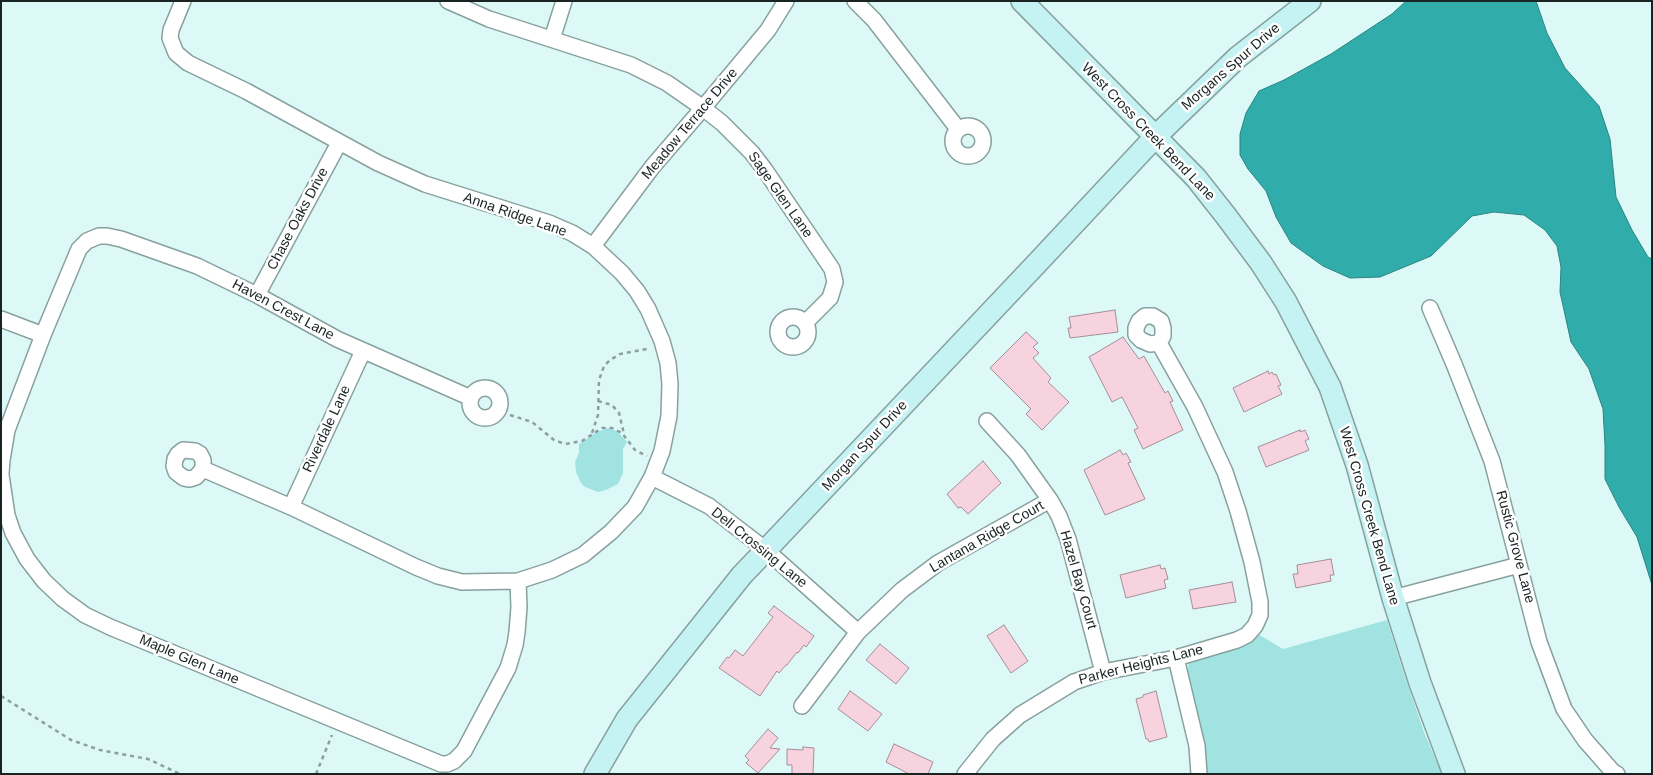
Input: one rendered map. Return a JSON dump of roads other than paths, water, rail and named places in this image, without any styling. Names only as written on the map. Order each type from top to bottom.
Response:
[{"type":"street","name":"Anna Ridge Lane","points":[[183,1],[170,34],[176,53],[188,63],[246,91],[378,163],[424,184],[549,223],[572,233],[593,246],[622,273],[640,295],[656,324],[665,353],[670,384],[669,410],[664,440],[652,477],[628,515],[592,549],[561,566],[518,581],[462,582],[438,576],[291,507],[203,469]]},
{"type":"street","name":"Sage Glen Lane","points":[[448,1],[489,19],[612,58],[644,71],[667,83],[704,108],[722,123],[756,159],[776,184],[831,265],[834,282],[832,294],[825,304],[805,323]]},
{"type":"street","points":[[552,39],[564,1]]},
{"type":"street","name":"Meadow Terrace Drive","points":[[593,246],[652,166],[704,108],[768,30],[786,1]]},
{"type":"street","points":[[855,1],[874,20],[958,129]]},
{"type":"street","name":"West Cross Creek Bend Lane","points":[[1022,1],[1196,178],[1261,263],[1286,302],[1330,387],[1357,465],[1393,598],[1420,683],[1454,774]]},
{"type":"street","name":"Morgans Spur Drive","points":[[1156,136],[1238,57],[1310,1]]},
{"type":"street","name":"Morgan Spur Drive","points":[[594,774],[627,719],[742,575],[1156,136]]},
{"type":"street","name":"Chase Oaks Drive","points":[[257,295],[339,143]]},
{"type":"street","name":"Haven Crest Lane","points":[[92,238],[112,236],[197,266],[257,295],[363,352],[471,398]]},
{"type":"street","name":"Maple Glen Lane","points":[[92,238],[77,252],[43,335],[9,424],[4,445],[1,474],[7,535],[44,581],[63,599],[85,615],[110,627],[441,764],[451,763],[464,751],[510,662],[515,645],[518,621],[518,581]]},
{"type":"street","name":"Rustic Grove Lane","points":[[1430,308],[1492,461],[1540,642],[1564,709],[1585,740],[1613,772],[1618,774]]},
{"type":"street","points":[[1,319],[43,335]]},
{"type":"street","name":"Parker Heights Lane","points":[[966,774],[993,739],[1020,715],[1074,682],[1103,672],[1176,658],[1237,640],[1247,636],[1255,626],[1260,615],[1260,602],[1252,562],[1236,503],[1225,472],[1195,407],[1159,343]]},
{"type":"street","name":"Riverdale Lane","points":[[291,507],[363,352]]},
{"type":"street","name":"Hazel Bay Court","points":[[987,421],[1018,455],[1059,516],[1068,539],[1103,672]]},
{"type":"street","name":"Dell Crossing Lane","points":[[652,477],[709,506],[766,550],[858,632]]},
{"type":"street","name":"Lantana Ridge Court","points":[[802,706],[858,632],[902,590],[938,563],[1050,500]]},
{"type":"street","points":[[1393,598],[1519,564]]},
{"type":"street","points":[[1176,658],[1197,746],[1199,774]]}]
